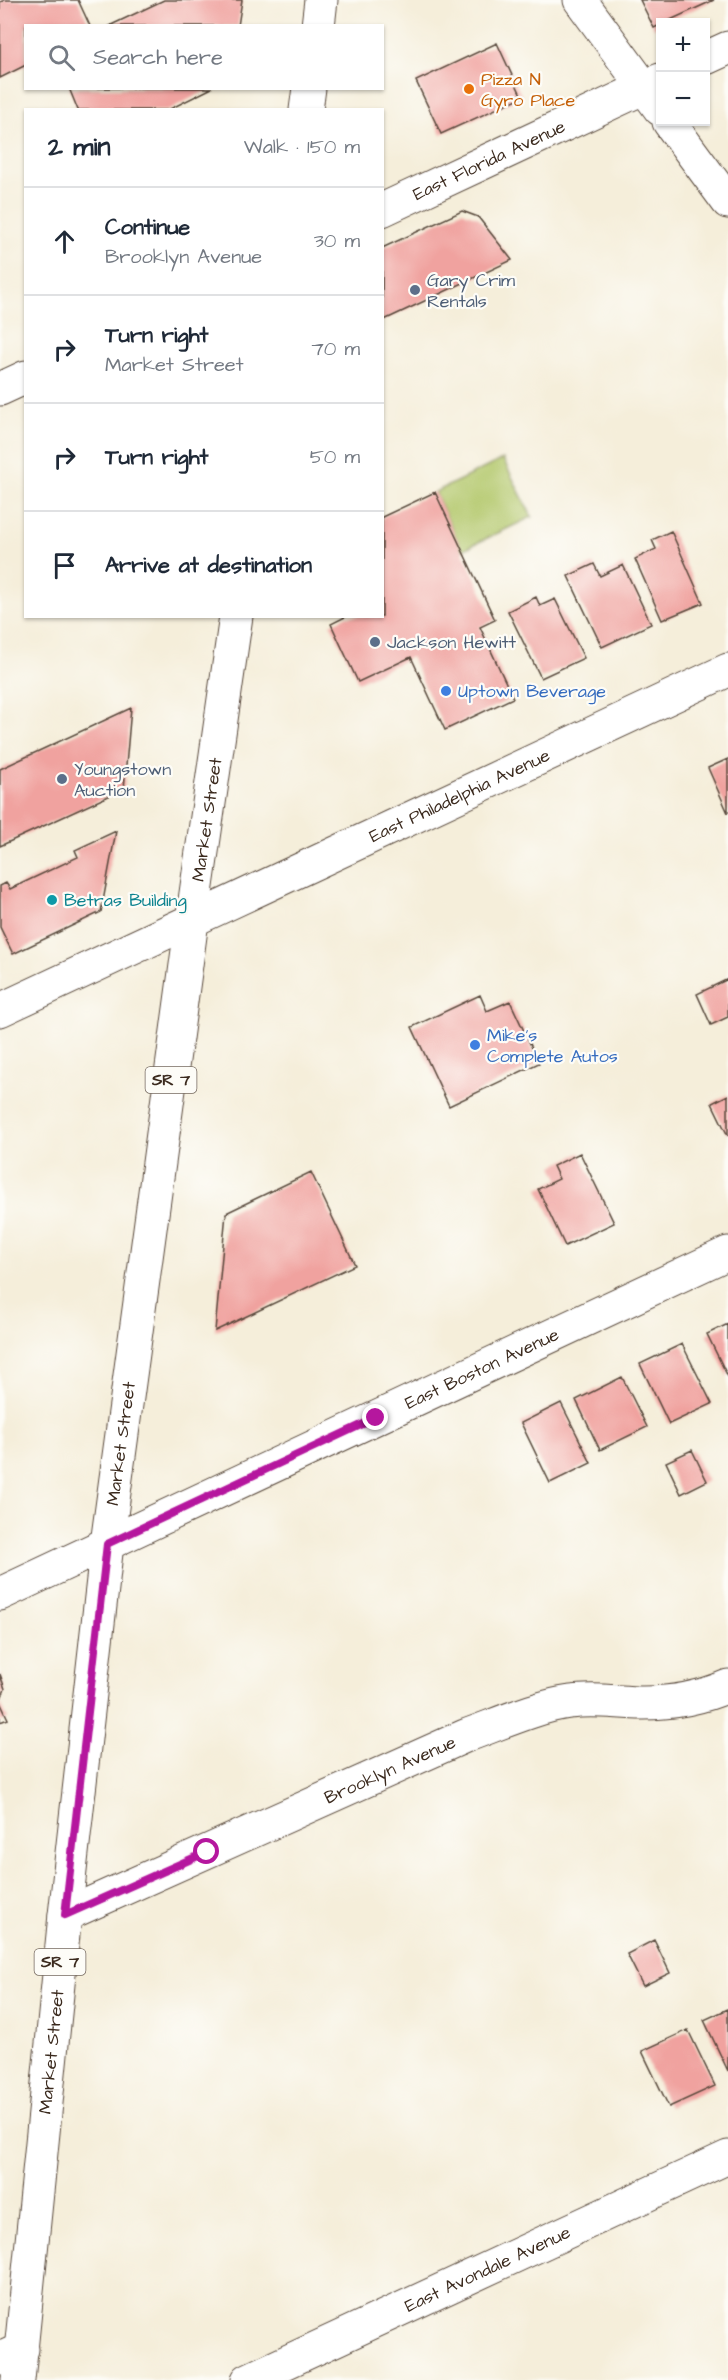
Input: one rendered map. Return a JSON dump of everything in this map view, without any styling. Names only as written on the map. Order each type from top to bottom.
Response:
[{"type":"street","points":[[318,24],[321,0]]},
{"type":"street","points":[[580,0],[655,92]]},
{"type":"street","points":[[710,56],[728,48]]},
{"type":"street","points":[[306,108],[309,90]]},
{"type":"street","name":"East Florida Avenue","points":[[384,209],[655,92]]},
{"type":"street","points":[[672,126],[728,202]]},
{"type":"street","points":[[0,389],[24,378]]},
{"type":"street","name":"Market Street","points":[[13,2363],[107,1544],[236,618]]},
{"type":"street","name":"East Philadelphia Avenue","points":[[0,1010],[728,670]]},
{"type":"street","name":"East Boston Avenue","points":[[0,1594],[728,1253]]},
{"type":"street","name":"Brooklyn Avenue","points":[[65,1915],[465,1736],[519,1717],[569,1702],[603,1700],[643,1703],[691,1700],[728,1686]]},
{"type":"street","name":"East Avondale Avenue","points":[[248,2380],[728,2157]]},
{"type":"green space","points":[[503,459],[532,517],[462,550],[435,492]]},
{"type":"building","points":[[5,0],[78,0],[89,24],[24,24],[24,66],[0,78],[0,2]]},
{"type":"building","points":[[164,0],[242,0],[238,24],[113,24]]},
{"type":"building","points":[[640,0],[714,0],[675,18],[656,18],[654,28]]},
{"type":"building","name":"Pizza N Gyro Place","points":[[497,43],[522,97],[441,134],[416,81]]},
{"type":"building","points":[[70,90],[208,90],[172,108],[77,108]]},
{"type":"building","name":"Gary Crim Rentals","points":[[462,211],[478,217],[512,260],[384,320],[384,247]]},
{"type":"building","points":[[435,492],[495,620],[480,627],[513,698],[445,730],[411,657],[358,682],[331,624],[343,618],[384,618],[384,516]]},
{"type":"building","points":[[671,531],[703,603],[662,620],[635,559],[656,549],[652,540]]},
{"type":"building","points":[[594,564],[600,576],[623,565],[651,624],[602,647],[568,576]]},
{"type":"building","points":[[536,597],[540,606],[555,599],[584,658],[541,678],[508,611]]},
{"type":"building","name":"Youngstown Auction","points":[[131,708],[124,789],[0,846],[0,769]]},
{"type":"building","points":[[728,759],[728,813],[708,768]]},
{"type":"building","name":"Betras Building","points":[[116,831],[101,912],[13,954],[0,927],[0,886],[6,883],[10,889],[78,857],[75,850]]},
{"type":"building","points":[[728,979],[728,1017],[711,1025],[697,994]]},
{"type":"building","name":"Mike's Complete Autos","points":[[480,995],[487,1011],[510,1001],[539,1063],[449,1106],[412,1027]]},
{"type":"building","points":[[728,1095],[728,1136],[712,1103]]},
{"type":"building","points":[[580,1153],[614,1223],[565,1246],[538,1189],[559,1179],[553,1166]]},
{"type":"building","points":[[311,1172],[355,1265],[215,1331],[226,1213]]},
{"type":"building","points":[[728,1324],[728,1377],[707,1334]]},
{"type":"building","points":[[682,1344],[712,1404],[669,1424],[640,1364]]},
{"type":"building","points":[[622,1377],[647,1427],[600,1450],[576,1400]]},
{"type":"building","points":[[561,1403],[591,1463],[550,1483],[521,1423]]},
{"type":"building","points":[[692,1450],[707,1481],[681,1494],[666,1462]]},
{"type":"building","points":[[0,1674],[5,1689],[0,1701]]},
{"type":"building","points":[[0,1702],[8,1719],[0,1722]]},
{"type":"building","points":[[654,1940],[670,1973],[643,1986],[627,1954]]},
{"type":"building","points":[[728,2009],[728,2071],[704,2020]]},
{"type":"building","points":[[688,2030],[715,2086],[669,2107],[642,2051]]},
{"type":"place","name":"Pizza N Gyro Place","points":[[469,89]]},
{"type":"place","name":"Gary Crim Rentals","points":[[415,290]]},
{"type":"place","name":"Jackson Hewitt","points":[[375,642]]},
{"type":"place","name":"Uptown Beverage","points":[[446,691]]},
{"type":"place","name":"Youngstown Auction","points":[[62,779]]},
{"type":"place","name":"Betras Building","points":[[52,900]]},
{"type":"place","name":"Mike's Complete Autos","points":[[475,1045]]},
{"type":"route","points":[[207,1852],[65,1915],[107,1544],[376,1418]]}]
